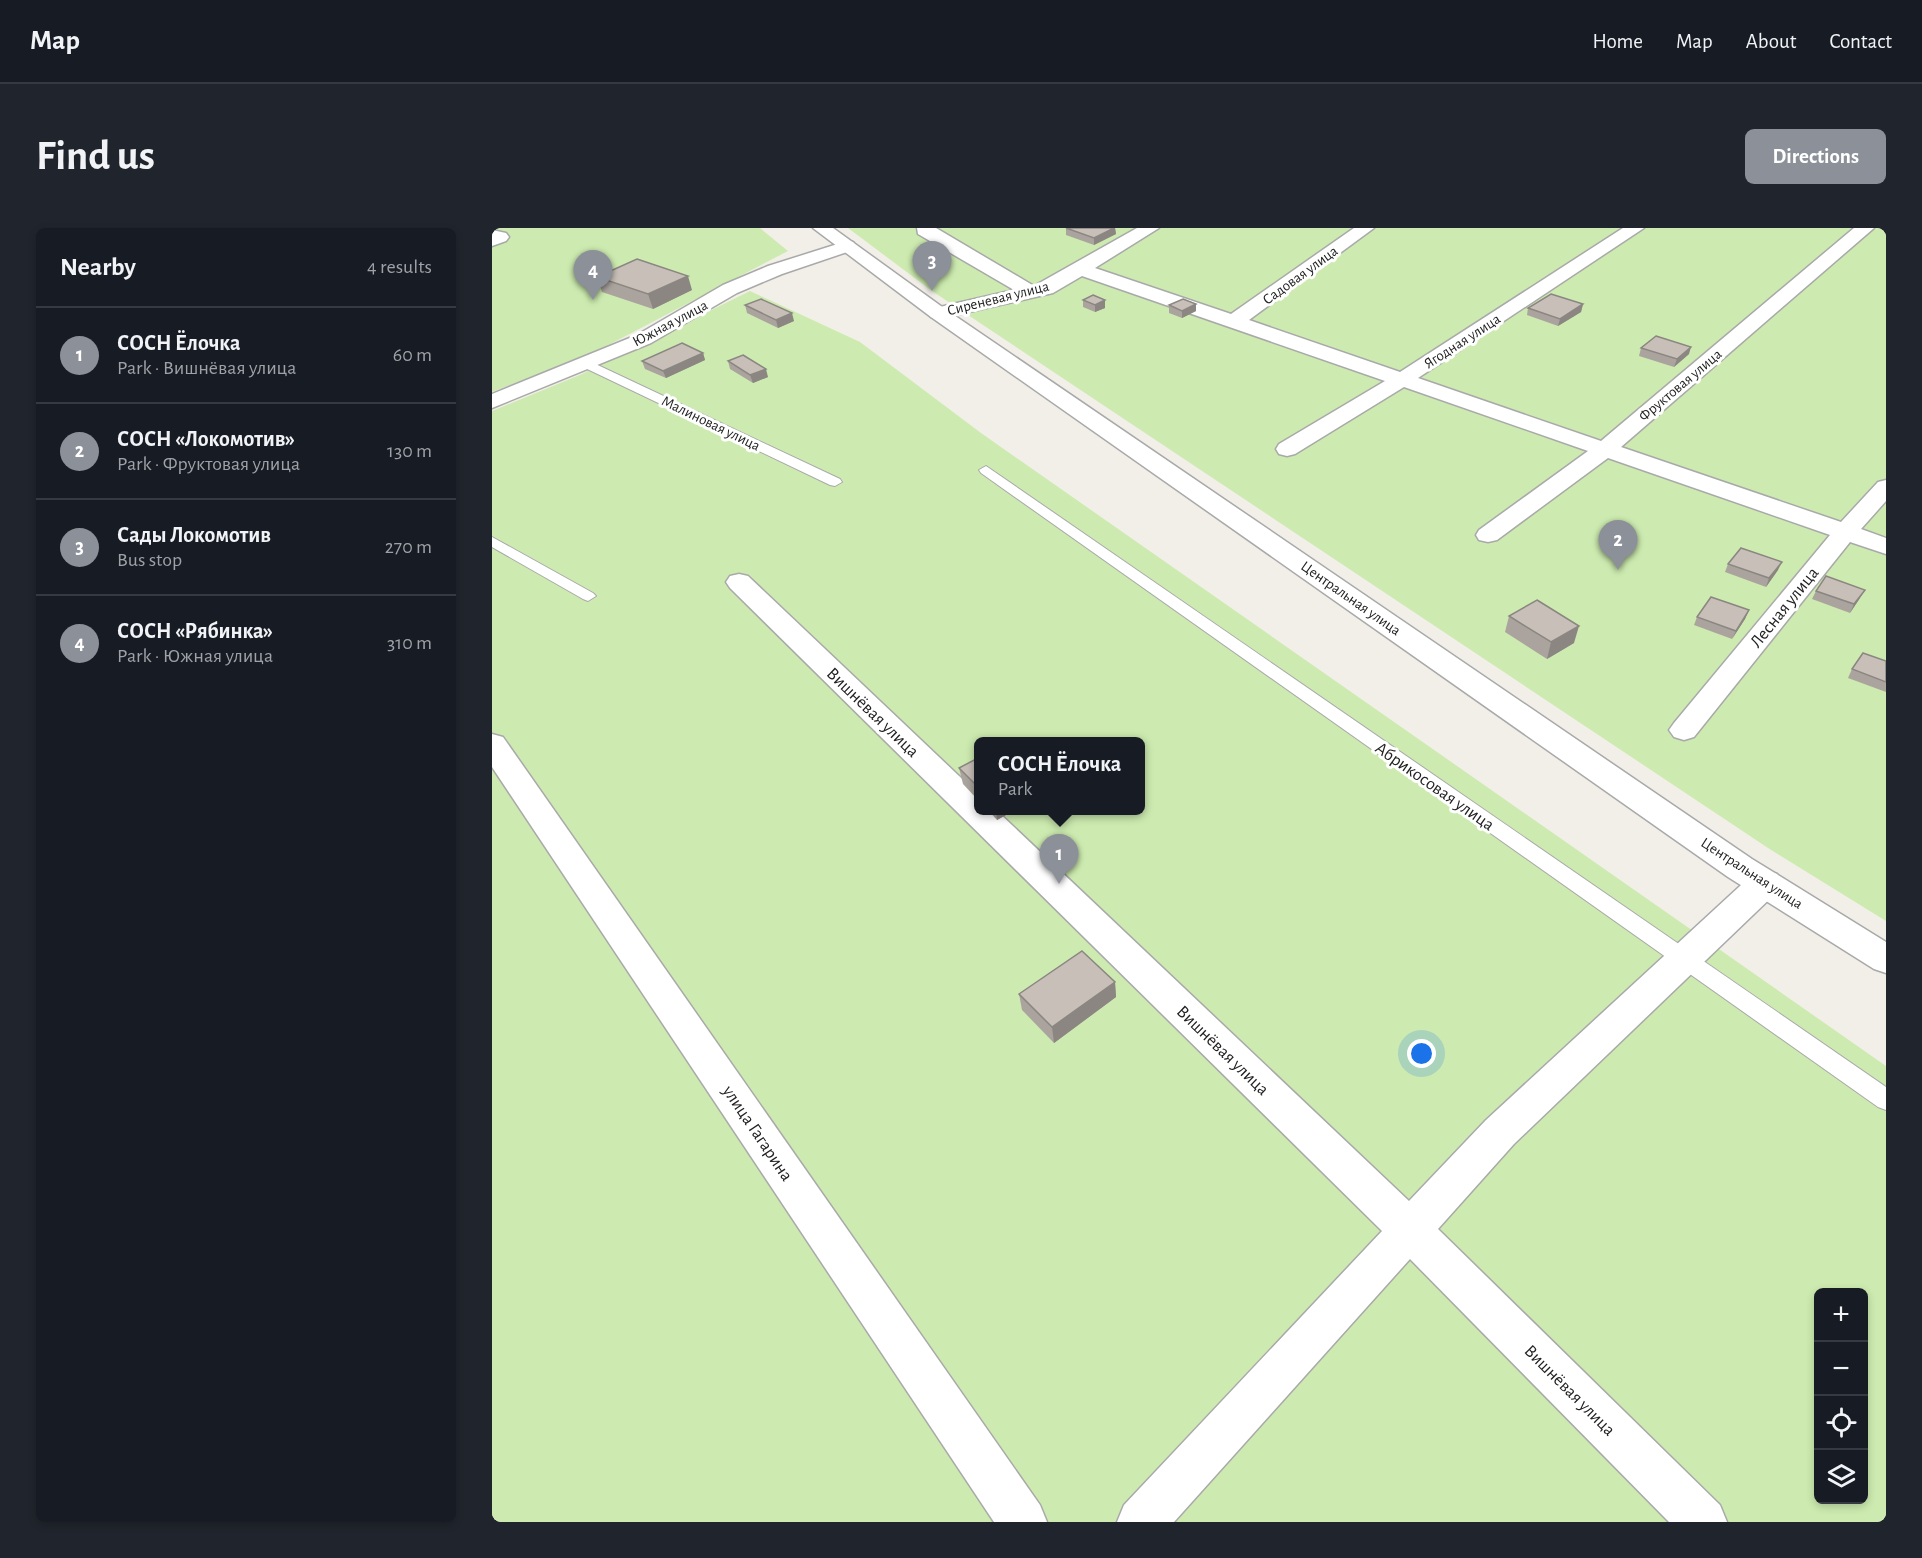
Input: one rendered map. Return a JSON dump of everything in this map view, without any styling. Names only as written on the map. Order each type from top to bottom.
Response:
[{"type":"street","name":"Центральная улица","points":[[822,228],[938,313],[1765,883],[1886,959]]},
{"type":"street","points":[[927,228],[924,230],[1031,292]]},
{"type":"street","name":"Сиреневая улица","points":[[938,313],[1046,289],[1150,228]]},
{"type":"street","name":"Садовая улица","points":[[1235,321],[1365,228]]},
{"type":"street","name":"Ягодная улица","points":[[1287,449],[1403,379],[1635,228]]},
{"type":"street","name":"Фруктовая улица","points":[[1488,535],[1605,449],[1865,228]]},
{"type":"street","points":[[492,235],[500,237],[492,241]]},
{"type":"street","name":"Южная улица","points":[[492,402],[644,339],[730,289],[775,270],[847,246]]},
{"type":"street","points":[[1080,269],[1886,546]]},
{"type":"street","name":"Лесная улица","points":[[1684,730],[1845,532],[1886,488]]},
{"type":"street","name":"Вишнёвая улица","points":[[739,582],[974,809]]},
{"type":"street","name":"улица Гагарина","points":[[492,744],[1023,1522]]},
{"type":"street","name":"Вишнёвая улица","points":[[980,815],[1410,1230],[1703,1522]]},
{"type":"street","points":[[1141,1522],[1500,1132],[1765,883]]},
{"type":"lane","name":"Малиновая улица","points":[[587,364],[835,482]]},
{"type":"lane","name":"Абрикосовая улица","points":[[986,470],[1886,1100]]},
{"type":"lane","points":[[492,541],[588,596]]},
{"type":"green space","points":[[492,228],[760,228],[788,251],[599,350],[492,392]]},
{"type":"green space","points":[[848,228],[1886,228],[1886,921],[1768,848],[932,291]]},
{"type":"green space","points":[[750,291],[860,342],[981,433],[1886,1066],[1886,1522],[492,1522],[492,411],[582,374]]},
{"type":"building","points":[[1066,228],[1114,228],[1094,238]]},
{"type":"building","points":[[637,259],[688,276],[648,294],[597,277]]},
{"type":"building","points":[[1551,294],[1583,304],[1560,319],[1528,308]]},
{"type":"building","points":[[1093,295],[1105,300],[1095,305],[1083,300]]},
{"type":"building","points":[[761,299],[792,313],[776,320],[745,305]]},
{"type":"building","points":[[1183,299],[1196,304],[1182,311],[1169,305]]},
{"type":"building","points":[[1656,336],[1691,347],[1677,359],[1641,348]]},
{"type":"building","points":[[682,343],[703,353],[663,371],[642,361]]},
{"type":"building","points":[[743,355],[766,369],[750,375],[728,361]]},
{"type":"building","points":[[1741,548],[1782,562],[1769,578],[1728,564]]},
{"type":"building","points":[[1826,576],[1865,590],[1854,604],[1816,591]]},
{"type":"building","points":[[1711,597],[1749,610],[1736,631],[1697,617]]},
{"type":"building","points":[[1537,600],[1579,626],[1551,642],[1509,616]]},
{"type":"building","points":[[1863,653],[1886,661],[1886,682],[1852,669]]},
{"type":"building","points":[[974,760],[974,783],[959,768]]},
{"type":"building","points":[[1082,951],[1115,982],[1052,1027],[1019,994]]},
{"type":"place","name":"Сады Локомотив","points":[[932,291]]},
{"type":"place","name":"СОСН «Рябинка»","points":[[593,300]]},
{"type":"place","name":"СОСН «Локомотив»","points":[[1618,570]]},
{"type":"place","name":"СОСН Ёлочка","points":[[1059,884]]}]
